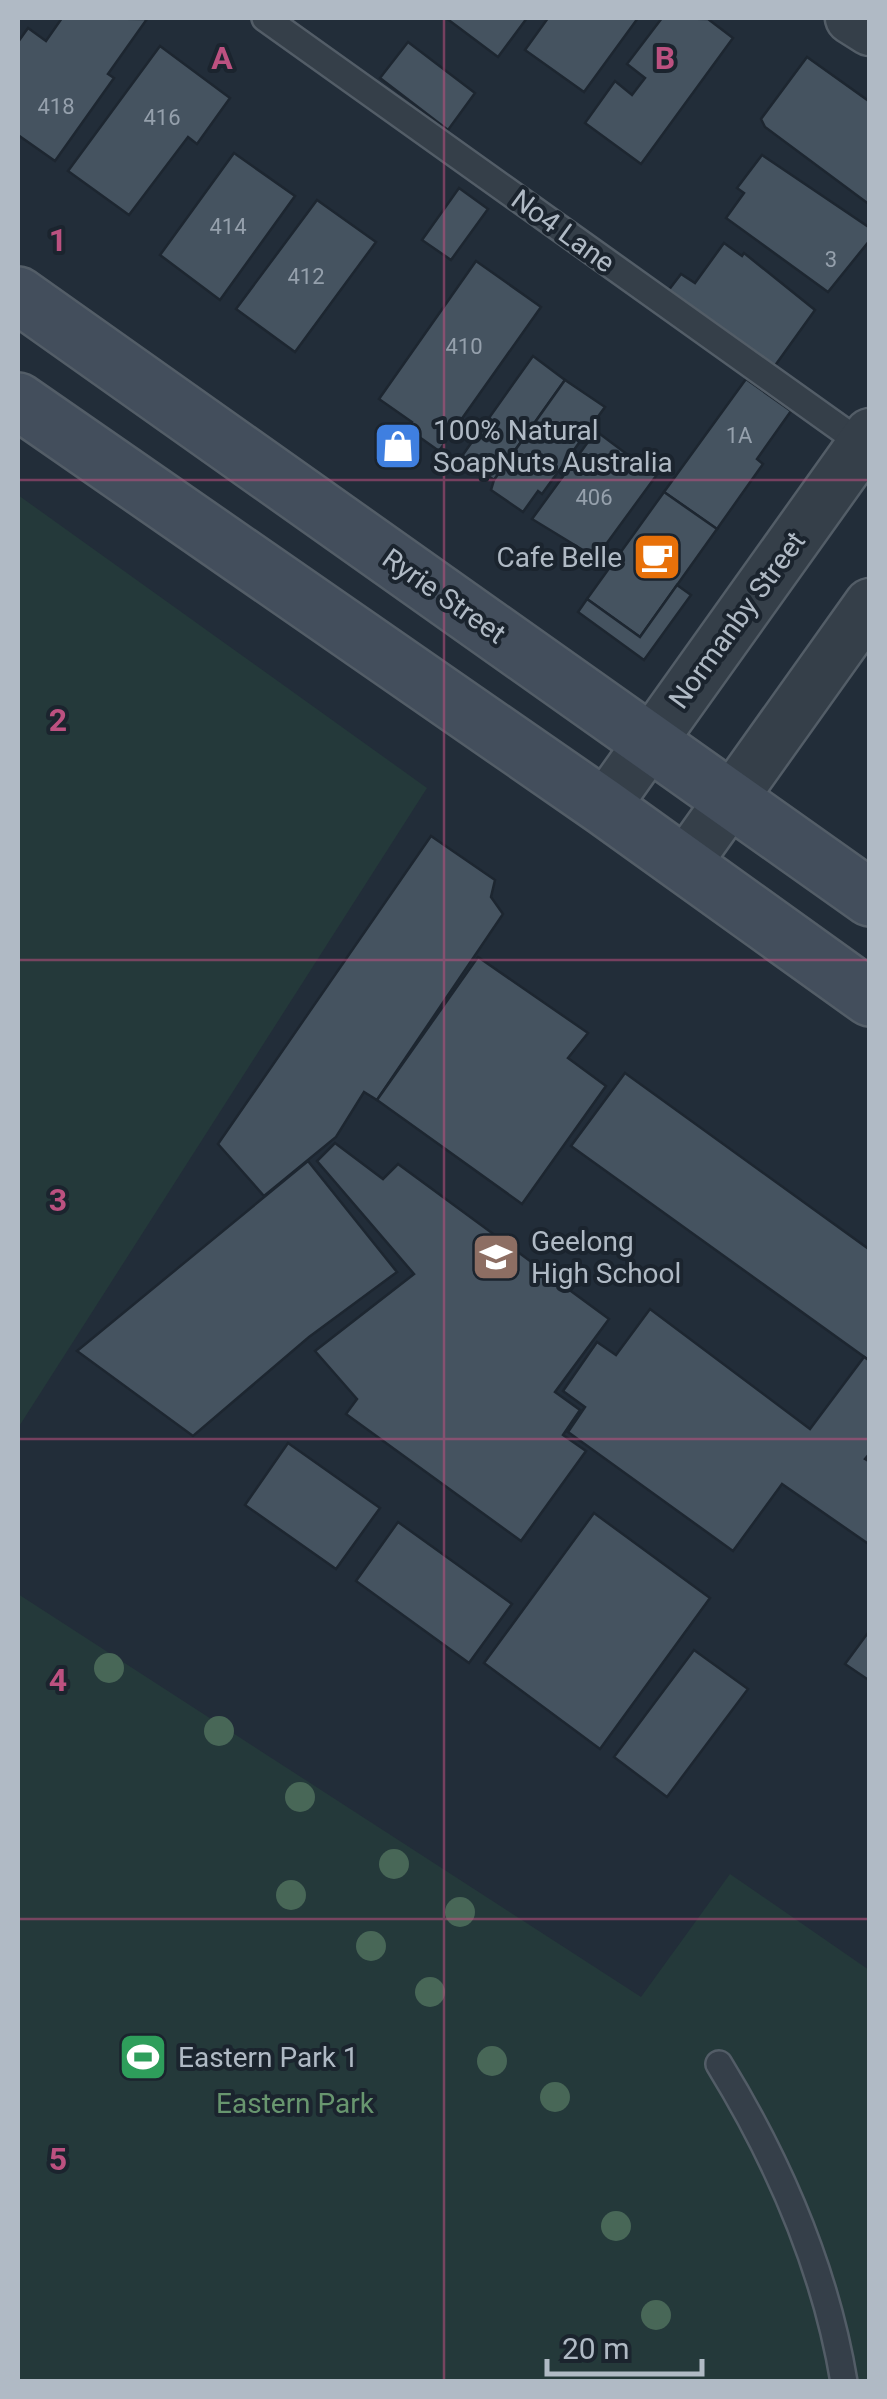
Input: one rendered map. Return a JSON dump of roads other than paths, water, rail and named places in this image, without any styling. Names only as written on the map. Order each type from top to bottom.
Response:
[{"type":"main road","name":"Ryrie Street","points":[[18,295],[870,898]]},
{"type":"main road","points":[[18,401],[604,807],[870,998]]},
{"type":"street","points":[[851,18],[870,30]]},
{"type":"street","name":"Normanby Street","points":[[604,807],[866,439]]},
{"type":"street","points":[[684,864],[870,604]]},
{"type":"lane","name":"No4 Lane","points":[[265,18],[866,439]]},
{"type":"lane","points":[[719,2064],[778,2168],[805,2236],[828,2306],[844,2382]]},
{"type":"place","name":"100% Natural SoapNuts Australia","points":[[398,446]]},
{"type":"place","name":"Cafe Belle","points":[[657,557]]},
{"type":"place","name":"Geelong High School","points":[[496,1257]]},
{"type":"place","name":"Eastern Park 1","points":[[143,2057]]},
{"type":"park label","name":"Eastern Park","points":[[295,2103]]}]
